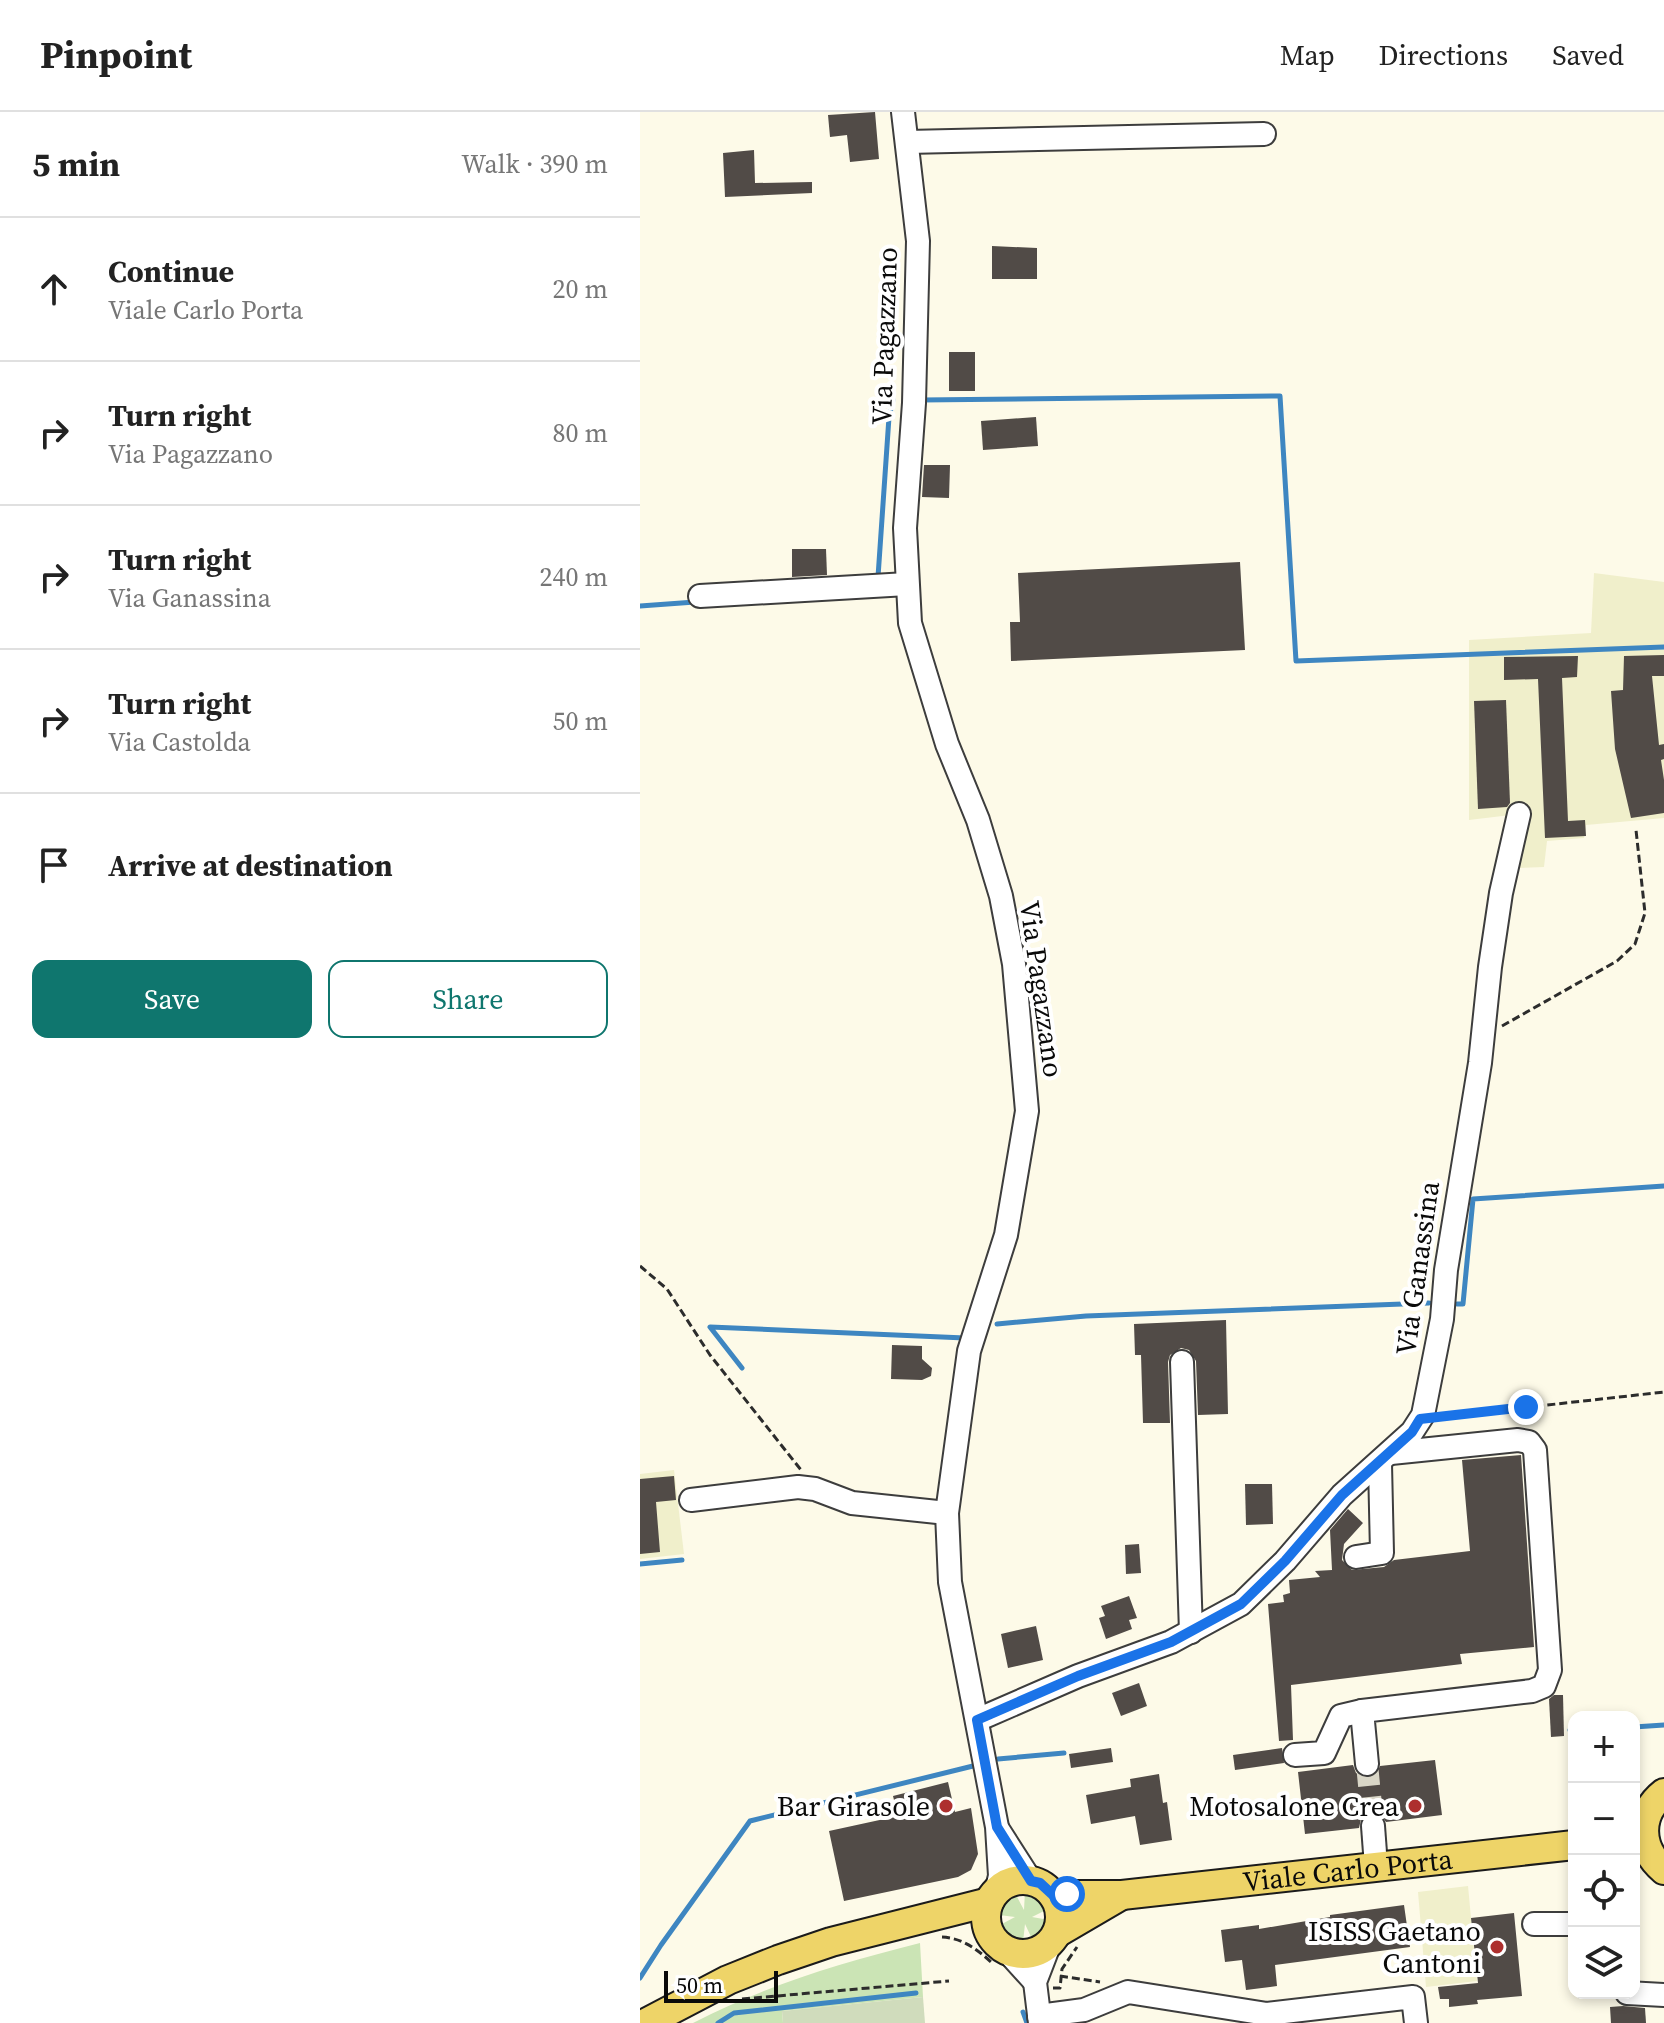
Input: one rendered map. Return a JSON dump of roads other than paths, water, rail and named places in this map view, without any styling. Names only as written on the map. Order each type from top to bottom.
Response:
[{"type":"main road","points":[[1649,1808],[1643,1825],[1644,1838],[1656,1865]]},
{"type":"main road","name":"Viale Carlo Porta","points":[[646,2023],[728,1980],[831,1942],[928,1928],[992,1897],[1012,1882],[1042,1888],[1122,1895],[1568,1846]]},
{"type":"main road","points":[[1042,1888],[1060,1913],[1062,1940]]},
{"type":"main road","name":"Viale Carlo Porta","points":[[998,1952],[1027,1954],[1062,1940],[1122,1895]]},
{"type":"main road","points":[[992,1897],[987,1923],[998,1952]]},
{"type":"main road","points":[[928,1928],[958,1927],[998,1952]]},
{"type":"street","name":"Via Pagazzano","points":[[903,112],[918,241],[914,403],[905,528],[910,623],[947,744],[978,820],[1001,896],[1014,964],[1027,1111],[1006,1235],[969,1351],[947,1513],[950,1582],[997,1827],[1000,1876],[992,1897]]},
{"type":"street","points":[[907,142],[1264,134]]},
{"type":"street","points":[[700,596],[907,584]]},
{"type":"street","name":"Via Ganassina","points":[[977,1720],[1191,1632],[1241,1604],[1285,1561],[1342,1495],[1412,1432],[1420,1419],[1432,1379],[1442,1319],[1446,1270],[1499,908],[1519,814]]},
{"type":"street","points":[[1182,1362],[1191,1632]]},
{"type":"street","points":[[1295,1755],[1324,1753],[1341,1716],[1532,1691],[1544,1686],[1550,1670],[1535,1450],[1529,1442],[1518,1440],[1385,1458],[1382,1553],[1356,1557]]},
{"type":"street","points":[[691,1500],[776,1488],[815,1489],[852,1503],[947,1513]]},
{"type":"street","points":[[1362,1711],[1367,1764]]},
{"type":"street","points":[[1373,1826],[1376,1866]]},
{"type":"street","name":"Via Pagazzano","points":[[997,1827],[1042,1888]]},
{"type":"street","points":[[1534,1924],[1568,1924]]},
{"type":"street","points":[[1062,1940],[1039,1986],[1040,2020],[1084,2010],[1128,1992],[1267,2014],[1413,1997],[1416,2023]]},
{"type":"street","points":[[998,1952],[1039,1986]]},
{"type":"street","points":[[1640,1994],[1664,1995]]},
{"type":"waterway","points":[[921,400],[1280,396],[1296,661],[1664,647]]},
{"type":"waterway","points":[[878,577],[889,417],[893,400]]},
{"type":"waterway","points":[[640,606],[695,602]]},
{"type":"waterway","points":[[1457,1304],[1463,1304],[1473,1199],[1664,1186]]},
{"type":"waterway","points":[[997,1324],[1086,1316],[1429,1303]]},
{"type":"waterway","points":[[742,1368],[710,1327],[965,1338]]},
{"type":"waterway","points":[[640,1564],[682,1560]]},
{"type":"waterway","points":[[1640,1727],[1664,1725]]},
{"type":"waterway","points":[[998,1759],[1064,1753]]},
{"type":"waterway","points":[[640,1978],[750,1821],[973,1766]]},
{"type":"waterway","points":[[718,2023],[734,2013],[916,1993]]},
{"type":"waterway","points":[[1023,2012],[1027,2023]]},
{"type":"tunnel","points":[[1367,1764],[1373,1826]]},
{"type":"place","name":"Bar Girasole","points":[[946,1806]]},
{"type":"place","name":"Motosalone Crea","points":[[1415,1806]]},
{"type":"place","name":"ISISS Gaetano Cantoni","points":[[1497,1947]]}]
